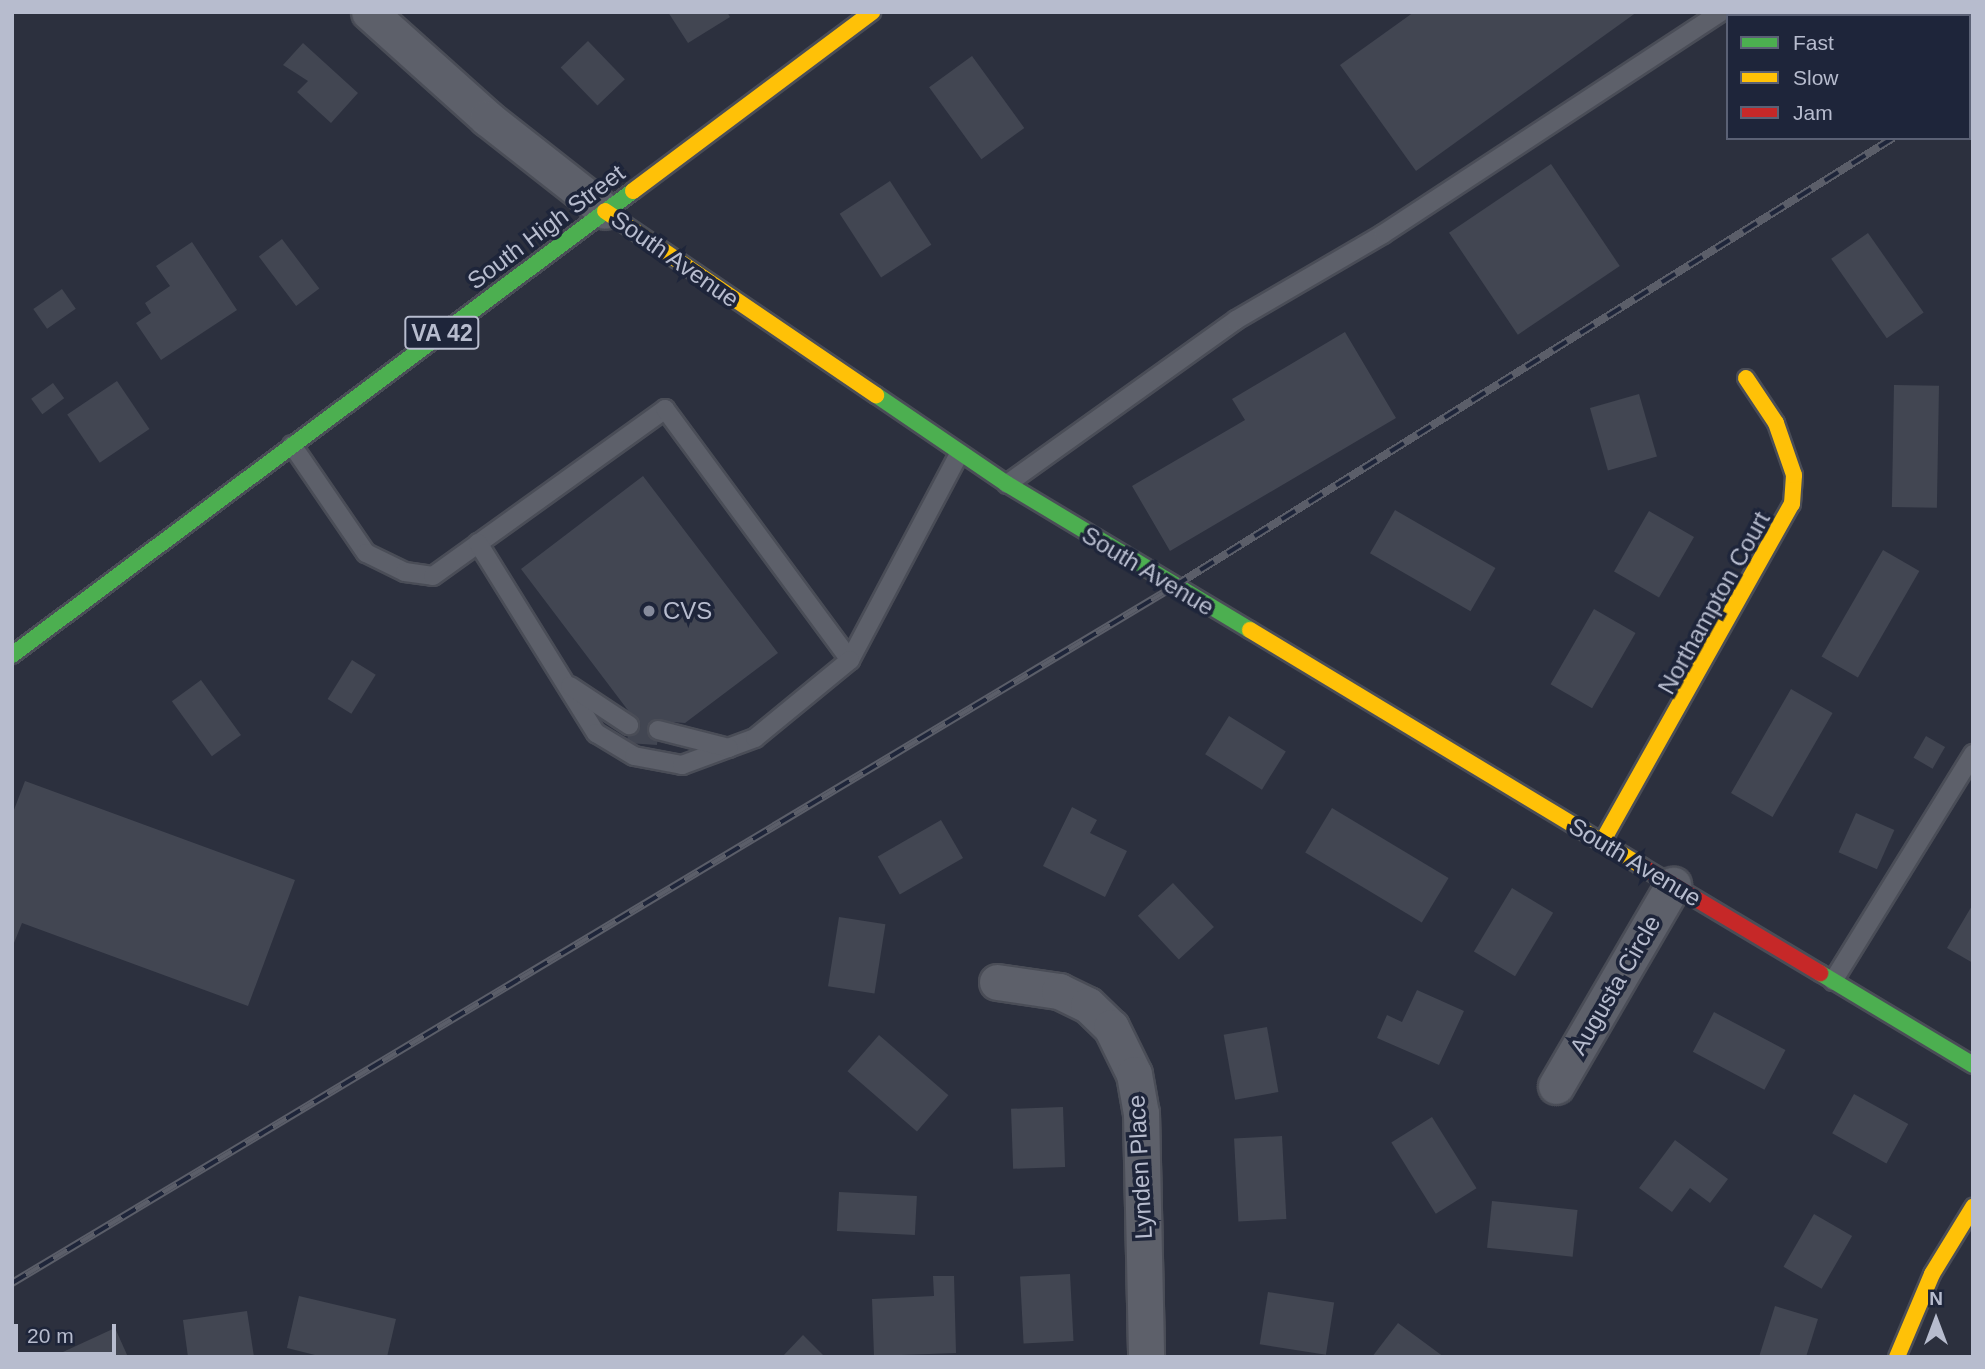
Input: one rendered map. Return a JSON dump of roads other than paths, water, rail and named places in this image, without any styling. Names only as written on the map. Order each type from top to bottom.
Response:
[{"type":"street","name":"South Avenue","points":[[369,12],[487,118],[605,211],[960,454],[1973,1065]]},
{"type":"street","name":"South High Street","points":[[12,655],[872,12]]},
{"type":"street","name":"Northampton Court","points":[[1602,842],[1792,504],[1793,470],[1776,423],[1746,377]]},
{"type":"street","name":"Augusta Circle","points":[[1556,1086],[1673,885]]},
{"type":"street","name":"Lynden Place","points":[[997,982],[1059,991],[1088,1004],[1111,1027],[1134,1074],[1142,1113],[1146,1357]]},
{"type":"street","points":[[1897,1357],[1932,1275],[1973,1207]]},
{"type":"lane","points":[[1007,484],[1236,320],[1383,234],[1721,12]]},
{"type":"lane","points":[[292,445],[366,553],[405,572],[433,576],[664,409],[850,660]]},
{"type":"lane","points":[[478,544],[570,686],[596,733],[634,756],[682,765],[755,738],[850,660],[960,454]]},
{"type":"lane","points":[[570,686],[629,725]]},
{"type":"lane","points":[[658,730],[730,748]]},
{"type":"lane","points":[[1833,981],[1973,754]]},
{"type":"railway","points":[[12,1283],[1173,587],[1890,140]]},
{"type":"place","name":"CVS","points":[[649,611]]}]
